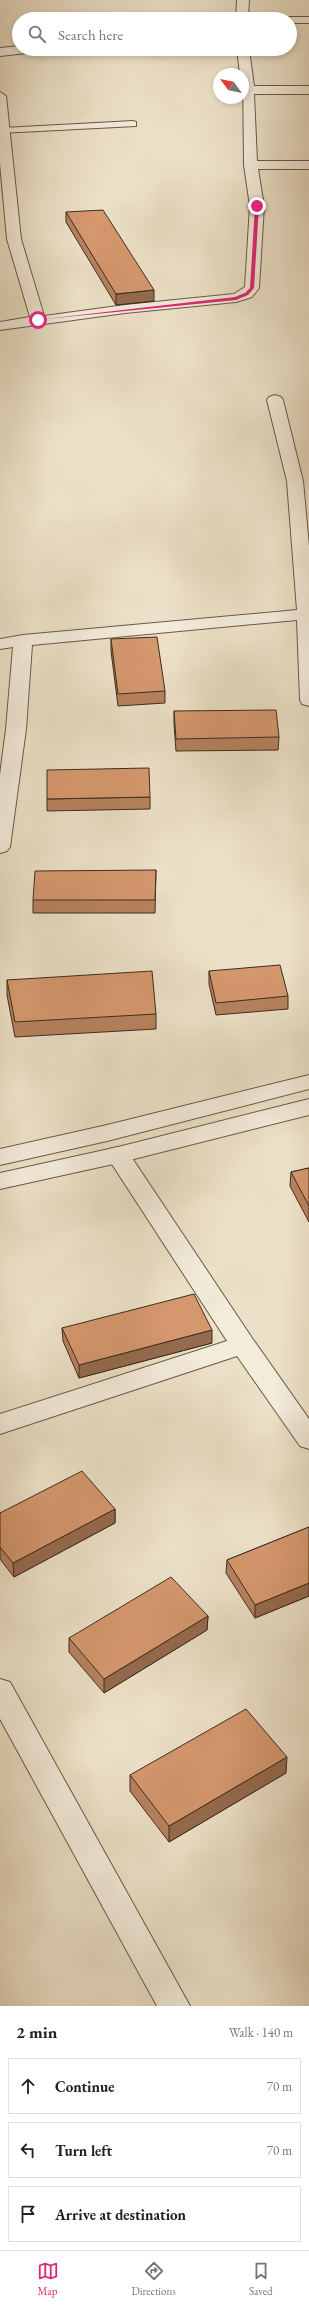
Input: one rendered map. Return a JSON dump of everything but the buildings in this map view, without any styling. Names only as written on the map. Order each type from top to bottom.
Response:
[{"type":"street","points":[[242,0],[242,12]]},
{"type":"street","points":[[297,20],[309,20]]},
{"type":"street","points":[[0,52],[12,51]]},
{"type":"street","points":[[244,56],[245,68]]},
{"type":"street","points":[[249,90],[309,90]]},
{"type":"street","points":[[0,96],[14,239],[38,320]]},
{"type":"street","points":[[0,326],[38,320],[236,298],[247,294],[252,288],[257,206],[251,165],[249,104]]},
{"type":"street","points":[[251,165],[309,165]]},
{"type":"street","points":[[0,241],[14,239]]},
{"type":"street","points":[[275,400],[302,480],[308,614],[309,700]]},
{"type":"street","points":[[0,644],[23,640],[308,614]]},
{"type":"street","points":[[0,847],[16,729],[23,640]]},
{"type":"street","points":[[0,1156],[107,1133],[309,1082]]},
{"type":"street","points":[[0,1181],[118,1155],[309,1107]]},
{"type":"street","points":[[118,1155],[242,1345],[309,1439]]},
{"type":"street","points":[[0,1424],[242,1345]]},
{"type":"street","points":[[0,1691],[174,2006]]},
{"type":"lane","points":[[4,131],[133,124]]},
{"type":"route","points":[[38,320],[236,298],[247,294],[252,288],[257,206]]}]
